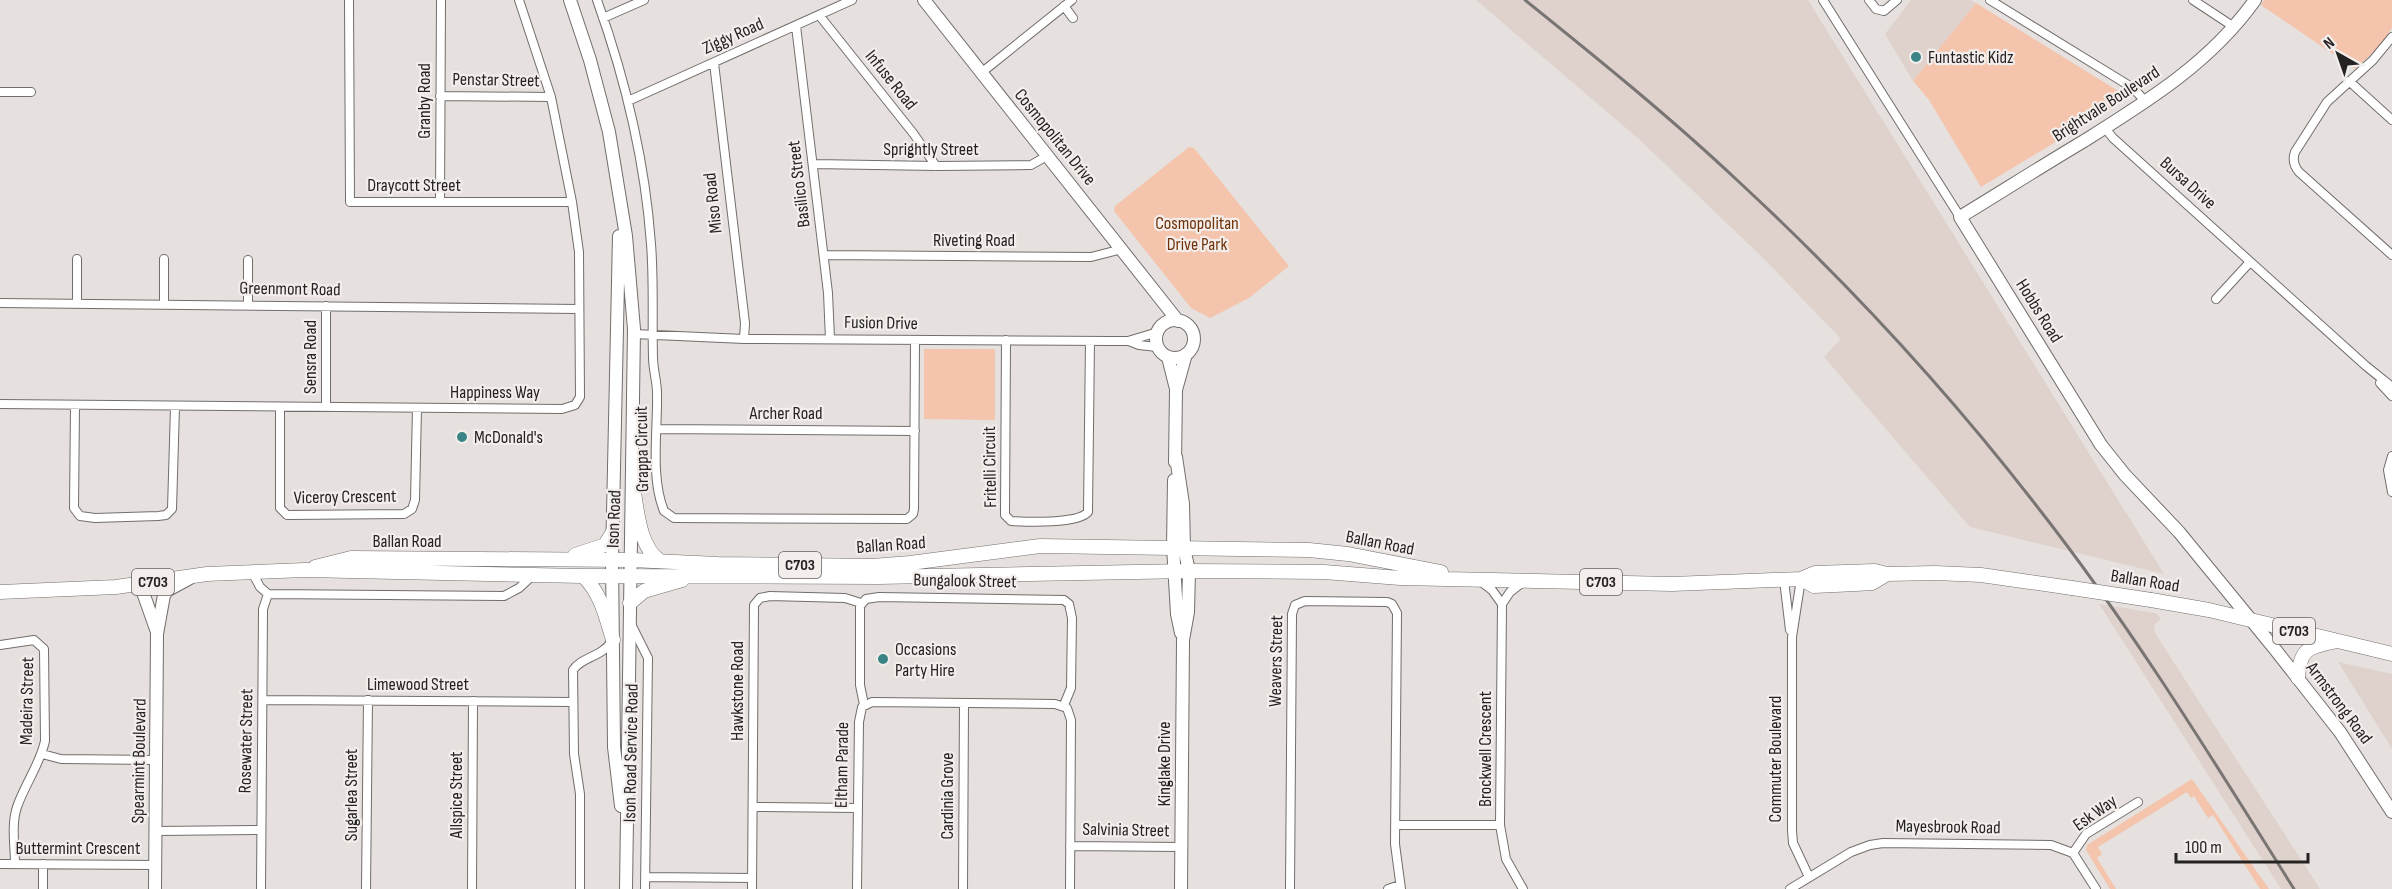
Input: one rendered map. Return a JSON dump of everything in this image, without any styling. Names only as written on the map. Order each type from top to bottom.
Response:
[{"type":"main road","points":[[633,486],[637,510],[649,551],[660,561]]},
{"type":"main road","points":[[555,560],[600,548],[608,542],[613,532]]},
{"type":"main road","name":"Ballan Road","points":[[305,570],[351,558],[631,560],[718,564],[872,566],[910,564],[1040,546],[1179,547],[1309,550],[1348,554],[1478,580]]},
{"type":"main road","name":"Ballan Road","points":[[0,592],[98,589],[196,576],[305,570],[583,576],[878,577],[1182,571],[1324,572],[1400,578],[1672,584],[1801,579],[1814,586],[1872,583],[1887,574],[1935,573],[1981,575],[2210,610],[2392,654]]},
{"type":"main road","points":[[583,576],[591,583],[599,599],[613,640]]},
{"type":"main road","points":[[630,603],[644,591],[702,576]]},
{"type":"main road","points":[[2298,678],[2300,658],[2307,649],[2338,641]]},
{"type":"street","name":"Draycott Street","points":[[349,0],[350,202],[572,202]]},
{"type":"street","name":"Granby Road","points":[[440,202],[441,0]]},
{"type":"street","name":"Happiness Way","points":[[0,404],[562,409],[575,405],[580,397],[579,252],[572,202],[551,97],[519,0]]},
{"type":"street","name":"Ison Road","points":[[570,0],[590,60],[609,132],[626,236],[634,334],[626,889]]},
{"type":"street","name":"Grappa Circuit","points":[[597,0],[628,101],[644,182],[651,244],[653,367],[657,390],[657,481],[662,506],[668,516],[686,519],[907,519],[913,514],[914,509],[915,340]]},
{"type":"street","points":[[603,18],[644,0]]},
{"type":"street","name":"Ziggy Road","points":[[628,101],[852,0]]},
{"type":"street","name":"Cosmopolitan Drive","points":[[925,0],[1122,249],[1157,298],[1178,321]]},
{"type":"street","points":[[981,73],[1072,0]]},
{"type":"street","name":"Hobbs Road","points":[[1823,0],[2101,446],[2179,532],[2251,620]]},
{"type":"street","points":[[1869,0],[1880,11],[1889,9],[1897,0]]},
{"type":"street","points":[[1990,0],[2133,88],[2146,102]]},
{"type":"street","points":[[2193,0],[2234,27]]},
{"type":"street","name":"Brightvale Boulevard","points":[[1959,217],[2146,102],[2203,58],[2234,27],[2255,0]]},
{"type":"street","points":[[1064,6],[1073,18]]},
{"type":"street","name":"Infuse Road","points":[[819,15],[913,133],[936,166]]},
{"type":"street","name":"Basilico Street","points":[[796,26],[824,255],[830,339]]},
{"type":"street","points":[[2392,37],[2373,60],[2327,102],[2295,152],[2294,163],[2299,172],[2392,255]]},
{"type":"street","name":"Miso Road","points":[[714,63],[745,323],[744,339]]},
{"type":"street","points":[[2349,81],[2392,120]]},
{"type":"street","points":[[0,92],[31,92]]},
{"type":"street","name":"Penstar Street","points":[[440,96],[551,97]]},
{"type":"street","name":"Bursa Drive","points":[[2104,128],[2250,262],[2392,387]]},
{"type":"street","name":"Sprightly Street","points":[[813,164],[1032,165],[1047,156]]},
{"type":"street","name":"Ison Road","points":[[618,186],[619,267],[615,345],[612,560],[614,747],[627,855]]},
{"type":"street","name":"Riveting Road","points":[[824,255],[1091,258],[1122,249]]},
{"type":"street","points":[[77,259],[77,304]]},
{"type":"street","points":[[164,259],[164,304]]},
{"type":"street","points":[[248,260],[249,305]]},
{"type":"street","points":[[2216,299],[2250,262]]},
{"type":"street","name":"Cosmopolitan Drive","points":[[1157,298],[1161,328]]},
{"type":"street","name":"Greenmont Road","points":[[0,303],[579,309]]},
{"type":"street","name":"Sensra Road","points":[[326,306],[326,407]]},
{"type":"street","points":[[1176,390],[1186,354],[1192,347],[1192,332],[1178,321],[1161,328],[1157,346],[1167,357],[1176,390],[1176,457],[1172,521],[1182,571]]},
{"type":"street","name":"Fusion Drive","points":[[634,334],[744,339],[1090,341],[1128,340],[1161,328]]},
{"type":"street","points":[[615,345],[622,337],[634,334]]},
{"type":"street","name":"Fritelli Circuit","points":[[1006,340],[1005,515],[1011,520],[1049,521],[1083,517],[1088,512],[1090,341]]},
{"type":"street","name":"Fusion Drive","points":[[1128,340],[1139,345],[1157,346]]},
{"type":"street","points":[[1167,357],[1177,358],[1186,354]]},
{"type":"street","name":"Bursa Drive","points":[[2366,366],[2392,396]]},
{"type":"street","points":[[75,405],[74,508],[80,516],[94,518],[158,516],[172,509],[175,407]]},
{"type":"street","name":"Viceroy Crescent","points":[[280,407],[280,508],[287,515],[309,517],[329,513],[404,514],[412,509],[415,500],[417,408]]},
{"type":"street","name":"Archer Road","points":[[657,429],[915,431]]},
{"type":"street","points":[[2392,456],[2388,470],[2392,492]]},
{"type":"street","points":[[1176,457],[1183,504],[1179,547]]},
{"type":"street","name":"Kinglake Drive","points":[[1181,889],[1183,640],[1188,612],[1182,571]]},
{"type":"street","points":[[252,572],[260,587],[268,594],[504,596],[519,588],[533,574]]},
{"type":"street","name":"Spearmint Boulevard","points":[[155,889],[158,760],[157,634],[164,595],[178,584],[196,576]]},
{"type":"street","name":"Commuter Boulevard","points":[[1792,637],[1801,579]]},
{"type":"street","points":[[1478,580],[1492,590],[1502,604],[1515,586],[1526,580]]},
{"type":"street","name":"Commuter Boulevard","points":[[1784,580],[1792,637],[1792,830],[1795,849],[1809,878]]},
{"type":"street","name":"Spearmint Boulevard","points":[[140,584],[157,634]]},
{"type":"street","name":"Rosewater Street","points":[[261,889],[263,609],[268,594]]},
{"type":"street","name":"Hawkstone Road","points":[[752,889],[754,610],[756,601],[770,596],[845,598],[861,603]]},
{"type":"street","name":"Bungalook Street","points":[[861,603],[866,599],[879,597],[1064,600],[1069,604],[1072,618],[1071,688],[1064,705]]},
{"type":"street","name":"Weavers Street","points":[[1290,889],[1292,614],[1293,608],[1299,602],[1379,601],[1392,604],[1395,608],[1395,825],[1396,863],[1400,887]]},
{"type":"street","points":[[861,603],[859,612],[860,685],[864,705]]},
{"type":"street","name":"Brockwell Crescent","points":[[1502,604],[1500,825],[1506,859],[1523,889]]},
{"type":"street","name":"Armstrong Road","points":[[2251,620],[2340,732],[2387,798],[2392,812]]},
{"type":"street","name":"Ison Road Service Road","points":[[630,622],[648,658],[645,889]]},
{"type":"street","name":"Madeira Street","points":[[0,645],[27,639],[39,643],[44,649],[46,717],[42,754],[17,808],[14,821],[15,864]]},
{"type":"street","points":[[580,889],[580,794],[574,754],[573,670],[603,651],[613,640]]},
{"type":"street","name":"Limewood Street","points":[[263,700],[573,702]]},
{"type":"street","name":"Sugarlea Street","points":[[366,889],[368,700]]},
{"type":"street","name":"Allspice Street","points":[[472,889],[473,701]]},
{"type":"street","name":"Eltham Parade","points":[[857,889],[859,722],[860,711],[864,705],[872,702],[1064,705]]},
{"type":"street","name":"Cardinia Grove","points":[[963,889],[964,703]]},
{"type":"street","points":[[1064,705],[1070,712],[1071,720],[1070,889]]},
{"type":"street","points":[[42,754],[62,759],[158,760]]},
{"type":"street","name":"Esk Way","points":[[2073,853],[2086,834],[2138,802]]},
{"type":"street","points":[[753,807],[858,808]]},
{"type":"street","points":[[1395,825],[1500,825]]},
{"type":"street","points":[[156,831],[261,830]]},
{"type":"street","name":"Mayesbrook Road","points":[[1790,889],[1851,852],[1883,843],[2051,845],[2073,853]]},
{"type":"street","name":"Salvinia Street","points":[[1070,846],[1181,847]]},
{"type":"street","points":[[2073,853],[2096,889]]},
{"type":"street","name":"Buttermint Crescent","points":[[0,864],[155,865]]},
{"type":"street","points":[[43,864],[43,889]]},
{"type":"street","points":[[645,877],[752,878]]},
{"type":"street","points":[[1388,889],[1400,887]]},
{"type":"shaded area","points":[[1476,0],[1808,0],[2164,574],[1970,527],[1824,357],[1841,339],[1763,258],[1641,141]]},
{"type":"shaded area","name":"Funtastic Kidz","points":[[1911,0],[1970,0],[1976,3],[1913,81],[1885,34]]},
{"type":"shaded area","points":[[2099,604],[2156,613],[2161,619],[2154,625],[2155,633],[2320,889],[2281,889]]},
{"type":"shaded area","points":[[2338,662],[2392,674],[2392,749]]},
{"type":"green space","points":[[2264,0],[2392,0],[2392,28],[2379,47],[2355,69],[2261,5]]},
{"type":"green space","points":[[1976,3],[2123,94],[2125,100],[1981,187],[1929,100],[1913,81]]},
{"type":"green space","name":"Cosmopolitan Drive Park","points":[[1189,147],[1194,148],[1289,266],[1249,298],[1210,318],[1191,308],[1114,211],[1115,206]]},
{"type":"green space","points":[[924,349],[995,349],[995,420],[924,419]]},
{"type":"green space","points":[[2192,779],[2269,889],[2260,889],[2213,815],[2208,818],[2194,796],[2191,798],[2187,792],[2098,847],[2102,854],[2097,858],[2116,889],[2110,889],[2086,850],[2087,845]]},
{"type":"railway","points":[[1525,0],[1660,111],[1738,181],[1818,258],[1933,380],[2074,554],[2140,648],[2294,889]]},
{"type":"place","name":"Funtastic Kidz","points":[[1916,57]]},
{"type":"place","name":"McDonald's","points":[[462,437]]},
{"type":"place","name":"Occasions Party Hire","points":[[883,659]]}]
